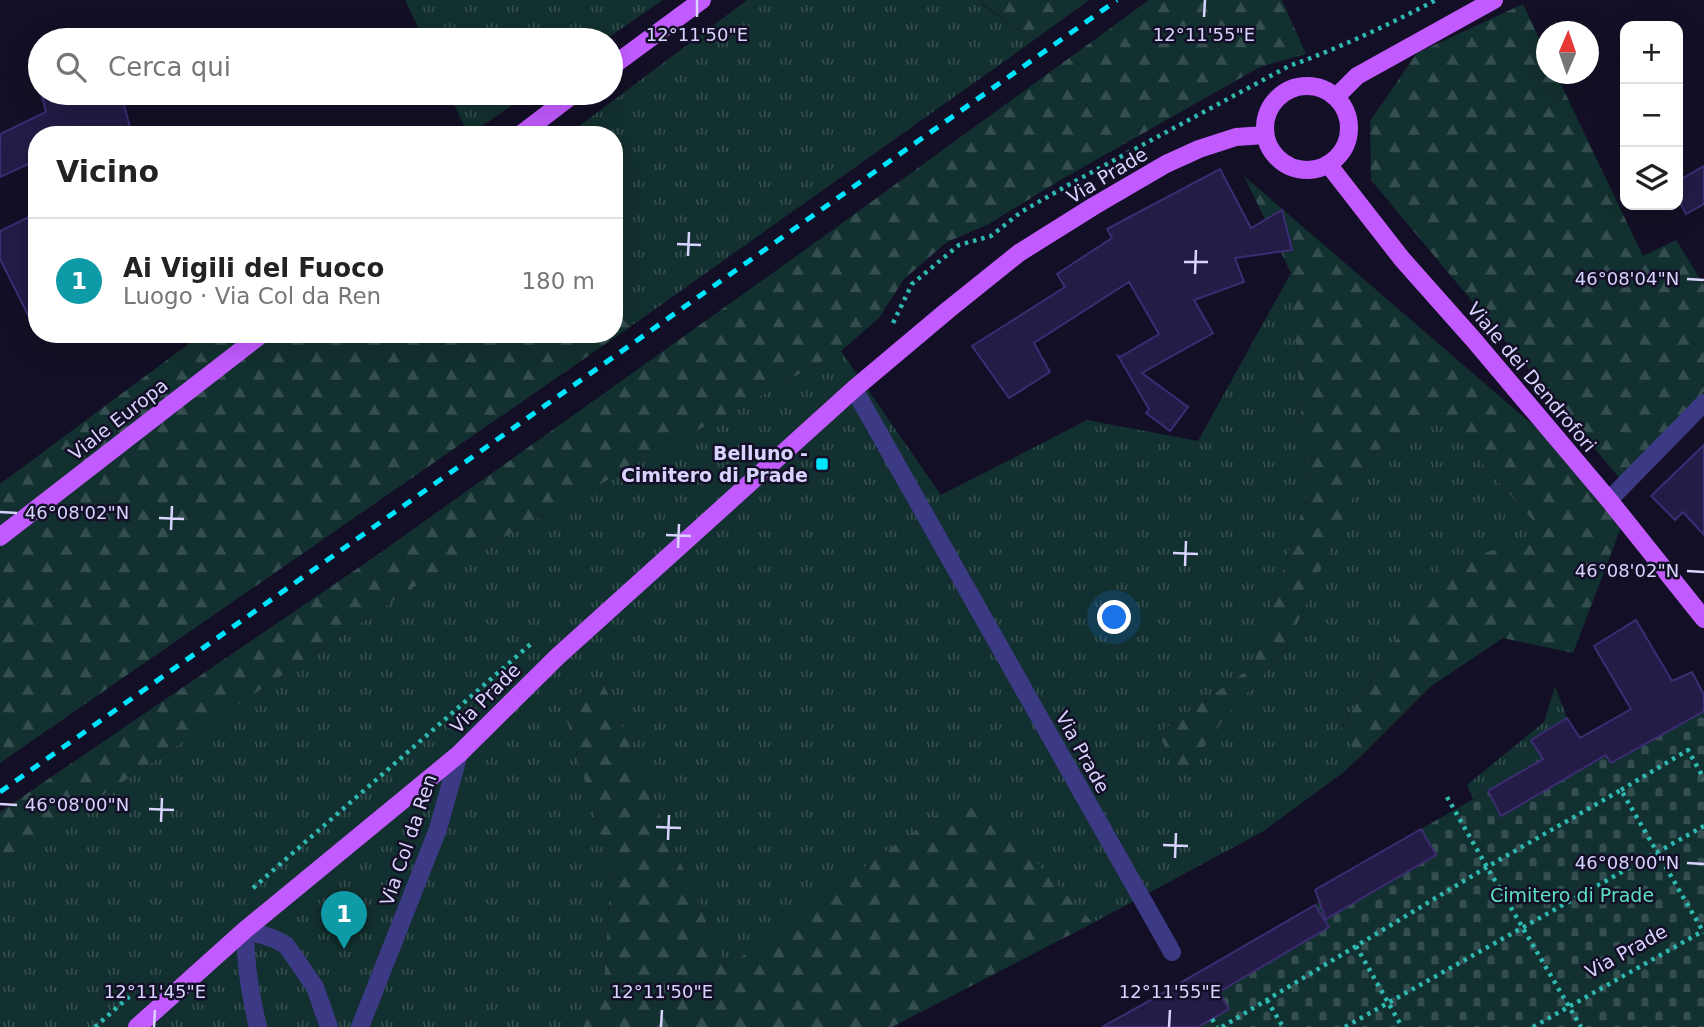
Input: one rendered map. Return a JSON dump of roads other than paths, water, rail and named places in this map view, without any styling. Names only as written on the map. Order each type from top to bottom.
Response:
[{"type":"main road","points":[[623,58],[702,0]]},
{"type":"main road","points":[[1336,97],[1357,76],[1494,0]]},
{"type":"main road","points":[[1299,86],[1312,86],[1336,97],[1346,113],[1349,132],[1342,150],[1328,164],[1313,170],[1297,169],[1282,162],[1271,150],[1265,135],[1265,122],[1276,99],[1299,86]]},
{"type":"main road","points":[[532,126],[559,105]]},
{"type":"main road","name":"Via Prade","points":[[137,1027],[245,930],[459,754],[557,657],[854,389],[1020,253],[1166,164],[1199,149],[1236,137],[1265,135]]},
{"type":"main road","name":"Viale dei Dendrofori","points":[[1328,164],[1402,259],[1609,500],[1704,619]]},
{"type":"main road","name":"Viale Europa","points":[[0,537],[250,343]]},
{"type":"street","name":"Via Prade","points":[[854,389],[1172,952]]},
{"type":"street","points":[[1609,500],[1704,403]]},
{"type":"street","name":"Via Col da Ren","points":[[358,1024],[438,829],[459,754]]},
{"type":"street","points":[[258,1027],[245,959],[245,930],[286,945],[314,987],[329,1027]]},
{"type":"railway","points":[[0,792],[1117,0]]},
{"type":"place","name":"Belluno - Cimitero di Prade","points":[[822,464]]},
{"type":"place","name":"Ai Vigili del Fuoco","points":[[344,949]]},
{"type":"park label","name":"Cimitero di Prade","points":[[1572,895]]}]
